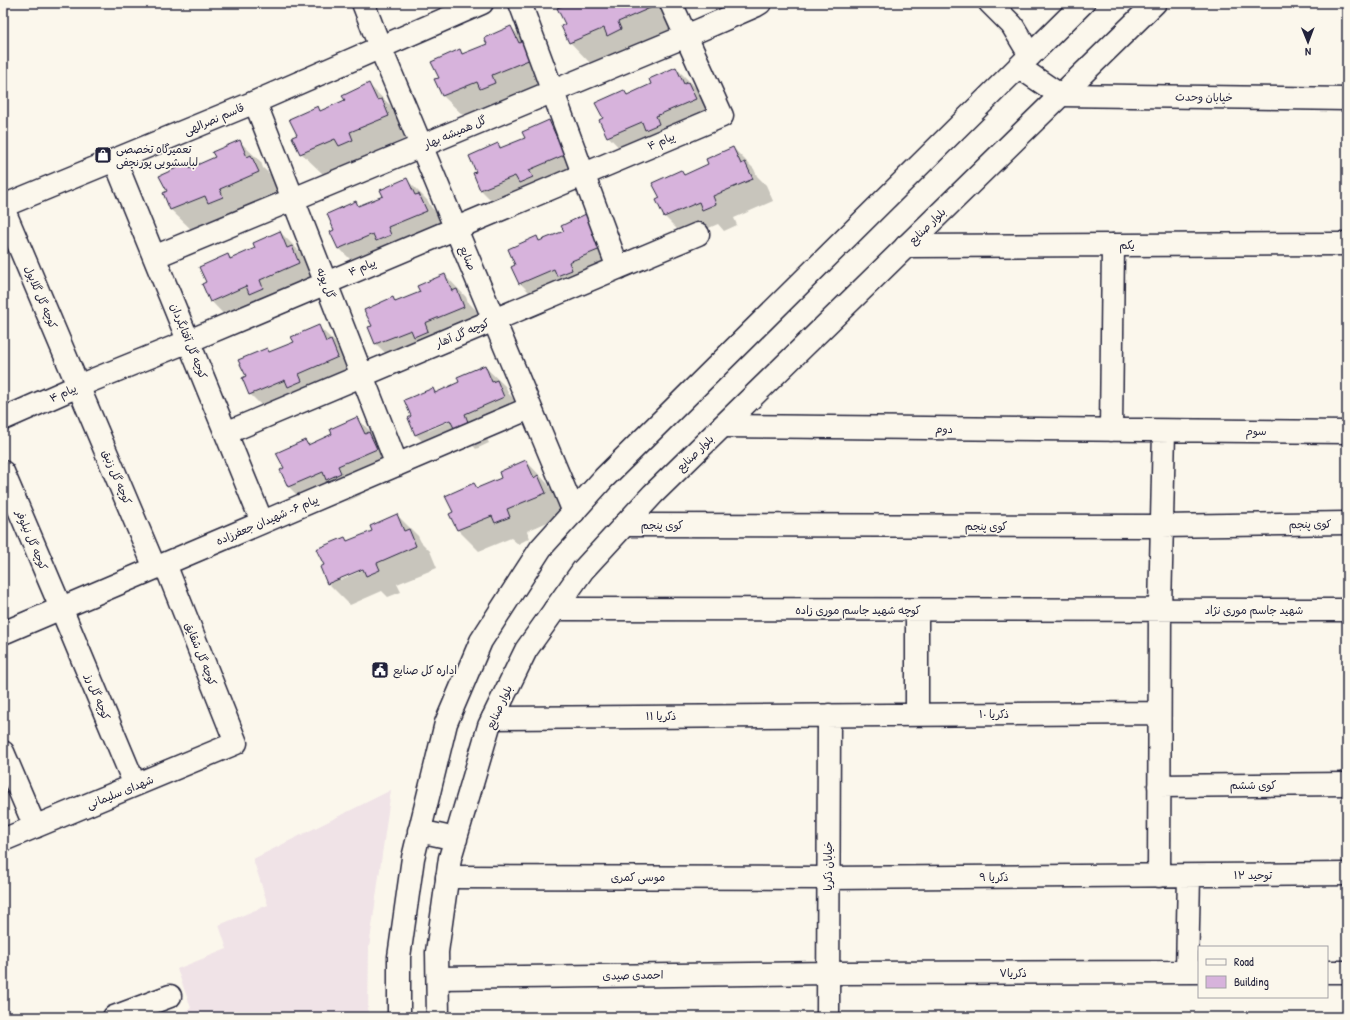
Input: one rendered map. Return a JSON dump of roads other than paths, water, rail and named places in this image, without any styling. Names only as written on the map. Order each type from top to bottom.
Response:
[{"type":"street","name":"صنایع","points":[[363,3],[574,512]]},
{"type":"street","name":"قاسم نصرالهی","points":[[3,207],[255,102],[482,3]]},
{"type":"street","points":[[520,3],[618,268]]},
{"type":"street","points":[[671,3],[686,36]]},
{"type":"street","points":[[990,3],[1012,25],[1025,61],[1060,96]]},
{"type":"street","points":[[399,1017],[399,958],[413,858],[446,723],[481,641],[541,548],[604,478],[1083,3]]},
{"type":"street","name":"بلوار صنایع","points":[[438,1017],[438,952],[450,858],[489,726],[526,650],[583,570],[653,494],[1155,3]]},
{"type":"street","name":"گل همیشه بهار","points":[[154,257],[686,36],[757,5]]},
{"type":"street","name":"پیام ۴","points":[[3,419],[78,386],[189,341],[722,116],[686,36]]},
{"type":"street","name":"خیابان وحدت","points":[[1060,96],[1347,99]]},
{"type":"street","name":"گل پونه","points":[[255,102],[397,465]]},
{"type":"street","name":"کوچه گل آفتابگردان","points":[[115,161],[262,522]]},
{"type":"street","name":"کوچه گل گلاپول","points":[[3,207],[78,386]]},
{"type":"street","name":"کوچه گل آهار","points":[[226,433],[698,234]]},
{"type":"street","name":"یکم","points":[[906,246],[1347,244]]},
{"type":"street","points":[[1111,430],[1113,246]]},
{"type":"street","name":"کوچه گل زنبق","points":[[78,386],[160,566]]},
{"type":"street","name":"پیام ۶- شهیدان جعفرزاده","points":[[3,633],[530,408]]},
{"type":"street","name":"دوم","points":[[723,426],[1164,431]]},
{"type":"street","points":[[1159,876],[1160,610],[1164,431]]},
{"type":"street","name":"سوم","points":[[1164,431],[1347,432]]},
{"type":"street","name":"کوچه گل نیلوفر","points":[[3,472],[62,608]]},
{"type":"street","name":"کوی پنجم","points":[[624,525],[1162,526],[1347,523]]},
{"type":"street","name":"کوچه گل شقایق","points":[[160,566],[236,743]]},
{"type":"street","name":"کوچه گل رز","points":[[62,608],[135,785]]},
{"type":"street","name":"کوچه شهید جاسم موری زاده","points":[[555,609],[1160,610]]},
{"type":"street","points":[[916,610],[917,714]]},
{"type":"street","name":"شهید جاسم موری نژاد","points":[[1160,610],[1347,610]]},
{"type":"street","name":"ذکریا ۱۰","points":[[829,715],[1159,713]]},
{"type":"street","name":"ذکریا ۱۱","points":[[493,718],[829,715]]},
{"type":"street","name":"خیابان ذکریا","points":[[828,1017],[829,715]]},
{"type":"street","name":"شهدای سلیمانی","points":[[3,840],[236,743]]},
{"type":"street","points":[[3,752],[35,827]]},
{"type":"street","name":"کوی ششم","points":[[1159,786],[1347,784]]},
{"type":"street","points":[[419,831],[456,839]]},
{"type":"street","name":"توحید ۱۲","points":[[1159,876],[1347,874]]},
{"type":"street","name":"ذکریا ۹","points":[[828,878],[1159,876]]},
{"type":"street","points":[[1188,876],[1193,972]]},
{"type":"street","name":"موسی کمری","points":[[447,877],[828,878]]},
{"type":"street","name":"ذکریا۷","points":[[828,973],[1193,972]]},
{"type":"street","points":[[1328,972],[1347,972]]},
{"type":"street","name":"احمدی صیدی","points":[[438,978],[828,973]]},
{"type":"street","points":[[114,1017],[170,996]]},
{"type":"place","name":"تعمیرگاه تخصصی لباسشویی پورنجفی","points":[[103,155]]},
{"type":"place","name":"اداره کل صنایع","points":[[380,670]]}]
